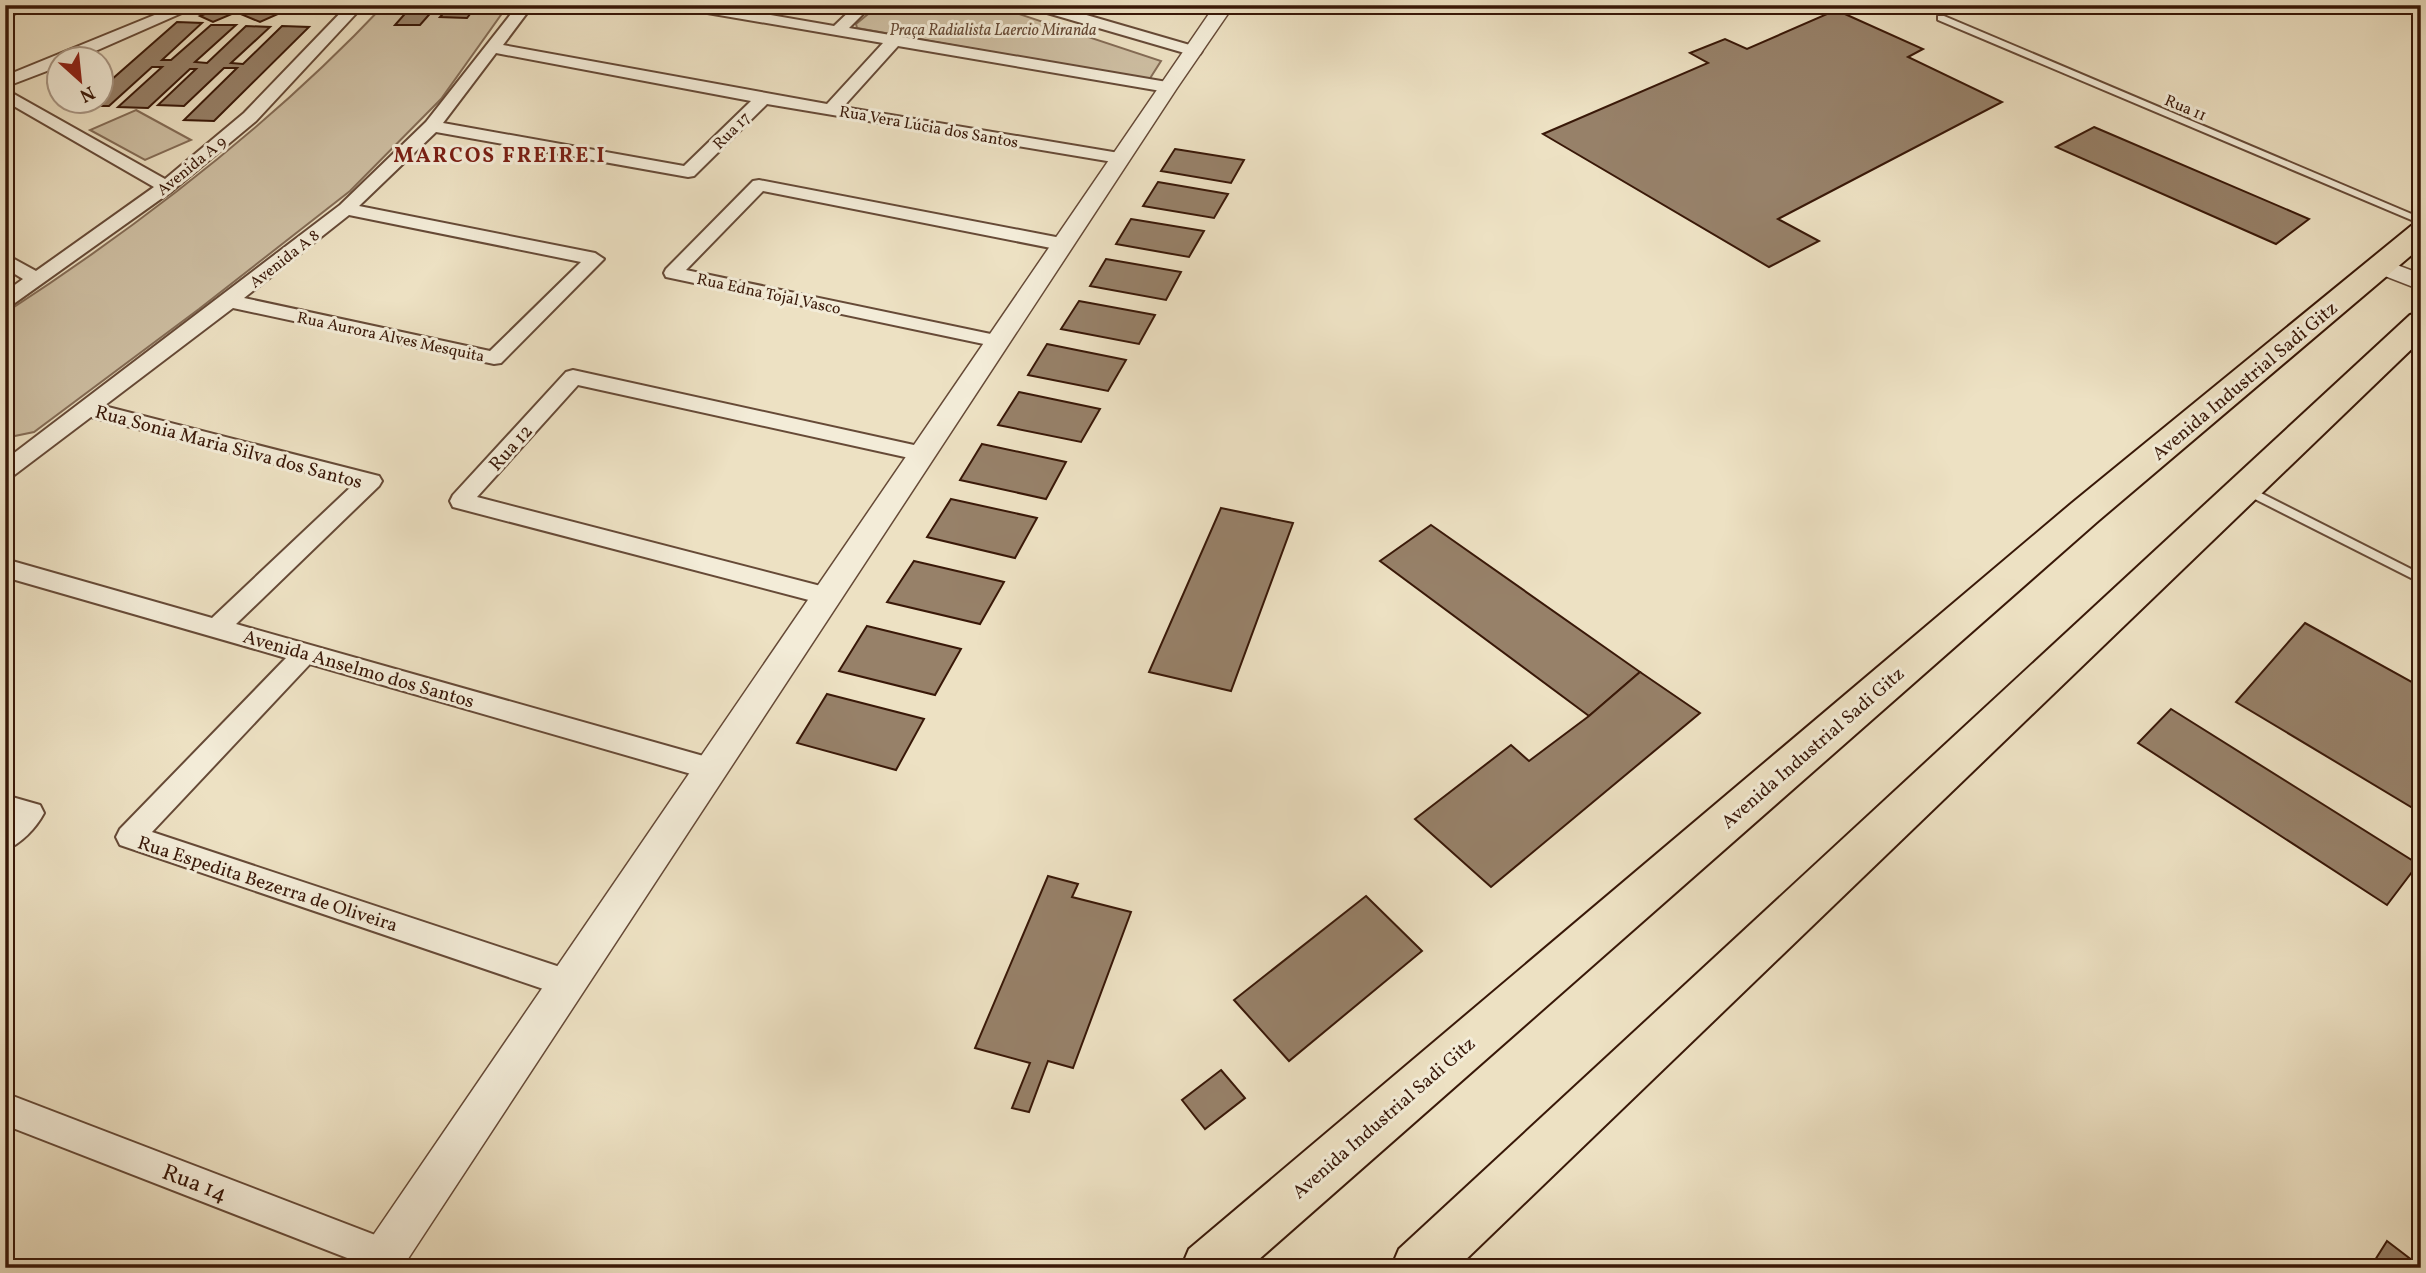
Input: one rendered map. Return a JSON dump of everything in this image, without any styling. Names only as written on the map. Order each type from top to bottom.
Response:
[{"type":"main road","points":[[5,10],[19,5]]},
{"type":"main road","name":"Avenida Industrial Sadi Gitz","points":[[1209,1268],[2085,512],[2411,241]]},
{"type":"main road","points":[[1418,1268],[2421,322]]},
{"type":"street","points":[[94,46],[193,5]]},
{"type":"street","name":"Avenida A 9","points":[[5,301],[166,187],[250,117],[357,5]]},
{"type":"street","name":"Avenida A 8","points":[[9,464],[88,409],[346,209],[432,126],[526,5]]},
{"type":"street","points":[[684,5],[1167,87]]},
{"type":"street","points":[[838,30],[865,5]]},
{"type":"street","points":[[1035,5],[1194,51]]},
{"type":"street","points":[[380,1262],[1061,244],[1225,5]]},
{"type":"street","name":"Rua Vera Lúcia dos Santos","points":[[831,110],[895,40]]},
{"type":"street","name":"Rua 17","points":[[492,48],[763,98]]},
{"type":"street","points":[[5,82],[46,66]]},
{"type":"street","points":[[5,94],[166,187]]},
{"type":"street","points":[[763,98],[831,110]]},
{"type":"street","name":"Rua 17","points":[[432,126],[688,172],[763,98]]},
{"type":"street","name":"Rua Vera Lúcia dos Santos","points":[[831,110],[1119,158]]},
{"type":"street","name":"Rua Edna Tojal Vasco","points":[[998,341],[673,273],[759,185],[1061,244]]},
{"type":"street","name":"Rua Aurora Alves Mesquita","points":[[229,302],[494,358],[595,260],[346,209]]},
{"type":"street","points":[[2411,241],[2421,283]]},
{"type":"street","points":[[5,260],[37,279]]},
{"type":"street","name":"Rua 12","points":[[828,596],[461,501],[573,377],[923,454]]},
{"type":"street","name":"Rua Sonia Maria Silva dos Santos","points":[[88,409],[372,481],[217,628]]},
{"type":"street","name":"Avenida Anselmo dos Santos","points":[[5,568],[712,769]]},
{"type":"street","name":"Rua Espedita Bezerra de Oliveira","points":[[306,653],[130,837],[568,983]]},
{"type":"street","points":[[5,806],[30,813],[5,838]]},
{"type":"street","name":"Rua 14","points":[[5,1109],[380,1262]]},
{"type":"lane","name":"Rua 11","points":[[1941,18],[2411,241]]},
{"type":"lane","points":[[2245,489],[2421,579]]},
{"type":"green space","points":[[384,5],[508,5],[441,99],[350,191],[199,309],[34,432],[5,438],[5,313],[106,244],[204,170],[297,91]]},
{"type":"green space","name":"Praça Radialista Laercio Miranda","points":[[879,5],[992,5],[1161,61],[1149,80],[857,28],[856,24]]},
{"type":"green space","points":[[136,110],[191,140],[145,160],[90,130]]},
{"type":"building","points":[[226,5],[253,5],[213,22],[200,16]]},
{"type":"building","points":[[266,5],[298,5],[260,22],[243,15]]},
{"type":"building","points":[[451,5],[477,5],[467,18],[440,17]]},
{"type":"building","points":[[410,8],[435,8],[420,25],[395,25]]},
{"type":"building","points":[[1836,10],[1923,49],[1908,57],[2002,102],[1778,219],[1819,241],[1769,267],[1543,134],[1708,63],[1690,53],[1725,39],[1747,49]]},
{"type":"building","points":[[177,22],[202,23],[162,60],[171,60],[211,25],[236,25],[195,62],[207,63],[246,26],[270,27],[231,63],[243,64],[282,26],[309,27],[214,121],[184,120],[237,68],[224,68],[184,106],[158,105],[196,69],[190,69],[148,108],[118,107],[162,67],[152,67],[116,100],[116,76]]},
{"type":"building","points":[[2094,127],[2309,219],[2276,244],[2056,147]]},
{"type":"building","points":[[1175,149],[1244,160],[1231,183],[1161,171]]},
{"type":"building","points":[[1158,182],[1228,194],[1214,218],[1143,206]]},
{"type":"building","points":[[1131,219],[1204,231],[1189,257],[1116,244]]},
{"type":"building","points":[[1106,259],[1181,272],[1166,300],[1090,286]]},
{"type":"building","points":[[1079,301],[1155,315],[1139,344],[1061,329]]},
{"type":"building","points":[[1047,344],[1126,360],[1108,391],[1028,375]]},
{"type":"building","points":[[1019,392],[1100,409],[1081,442],[998,425]]},
{"type":"building","points":[[982,444],[1066,462],[1046,499],[960,480]]},
{"type":"building","points":[[951,499],[1037,518],[1015,558],[927,537]]},
{"type":"building","points":[[1221,508],[1293,523],[1231,691],[1149,672]]},
{"type":"building","points":[[1431,525],[1640,672],[1589,716],[1380,561]]},
{"type":"building","points":[[914,561],[1004,582],[980,624],[887,602]]},
{"type":"building","points":[[2305,623],[2421,687],[2421,813],[2236,702]]},
{"type":"building","points":[[867,626],[961,649],[935,695],[839,671]]},
{"type":"building","points":[[1640,672],[1700,713],[1491,887],[1415,819],[1511,745],[1529,761],[1589,716]]},
{"type":"building","points":[[827,694],[924,719],[896,770],[797,743]]},
{"type":"building","points":[[2171,709],[2418,864],[2387,905],[2138,743]]},
{"type":"building","points":[[1048,876],[1078,884],[1072,897],[1131,912],[1073,1068],[1048,1061],[1029,1112],[1012,1108],[1030,1063],[975,1048]]},
{"type":"building","points":[[1366,896],[1422,951],[1289,1061],[1234,1000]]},
{"type":"building","points":[[1221,1070],[1245,1098],[1205,1129],[1182,1100]]},
{"type":"building","points":[[2387,1241],[2421,1267],[2421,1268],[2370,1268]]},
{"type":"district","name":"MARCOS FREIRE I","points":[[500,155]]}]
